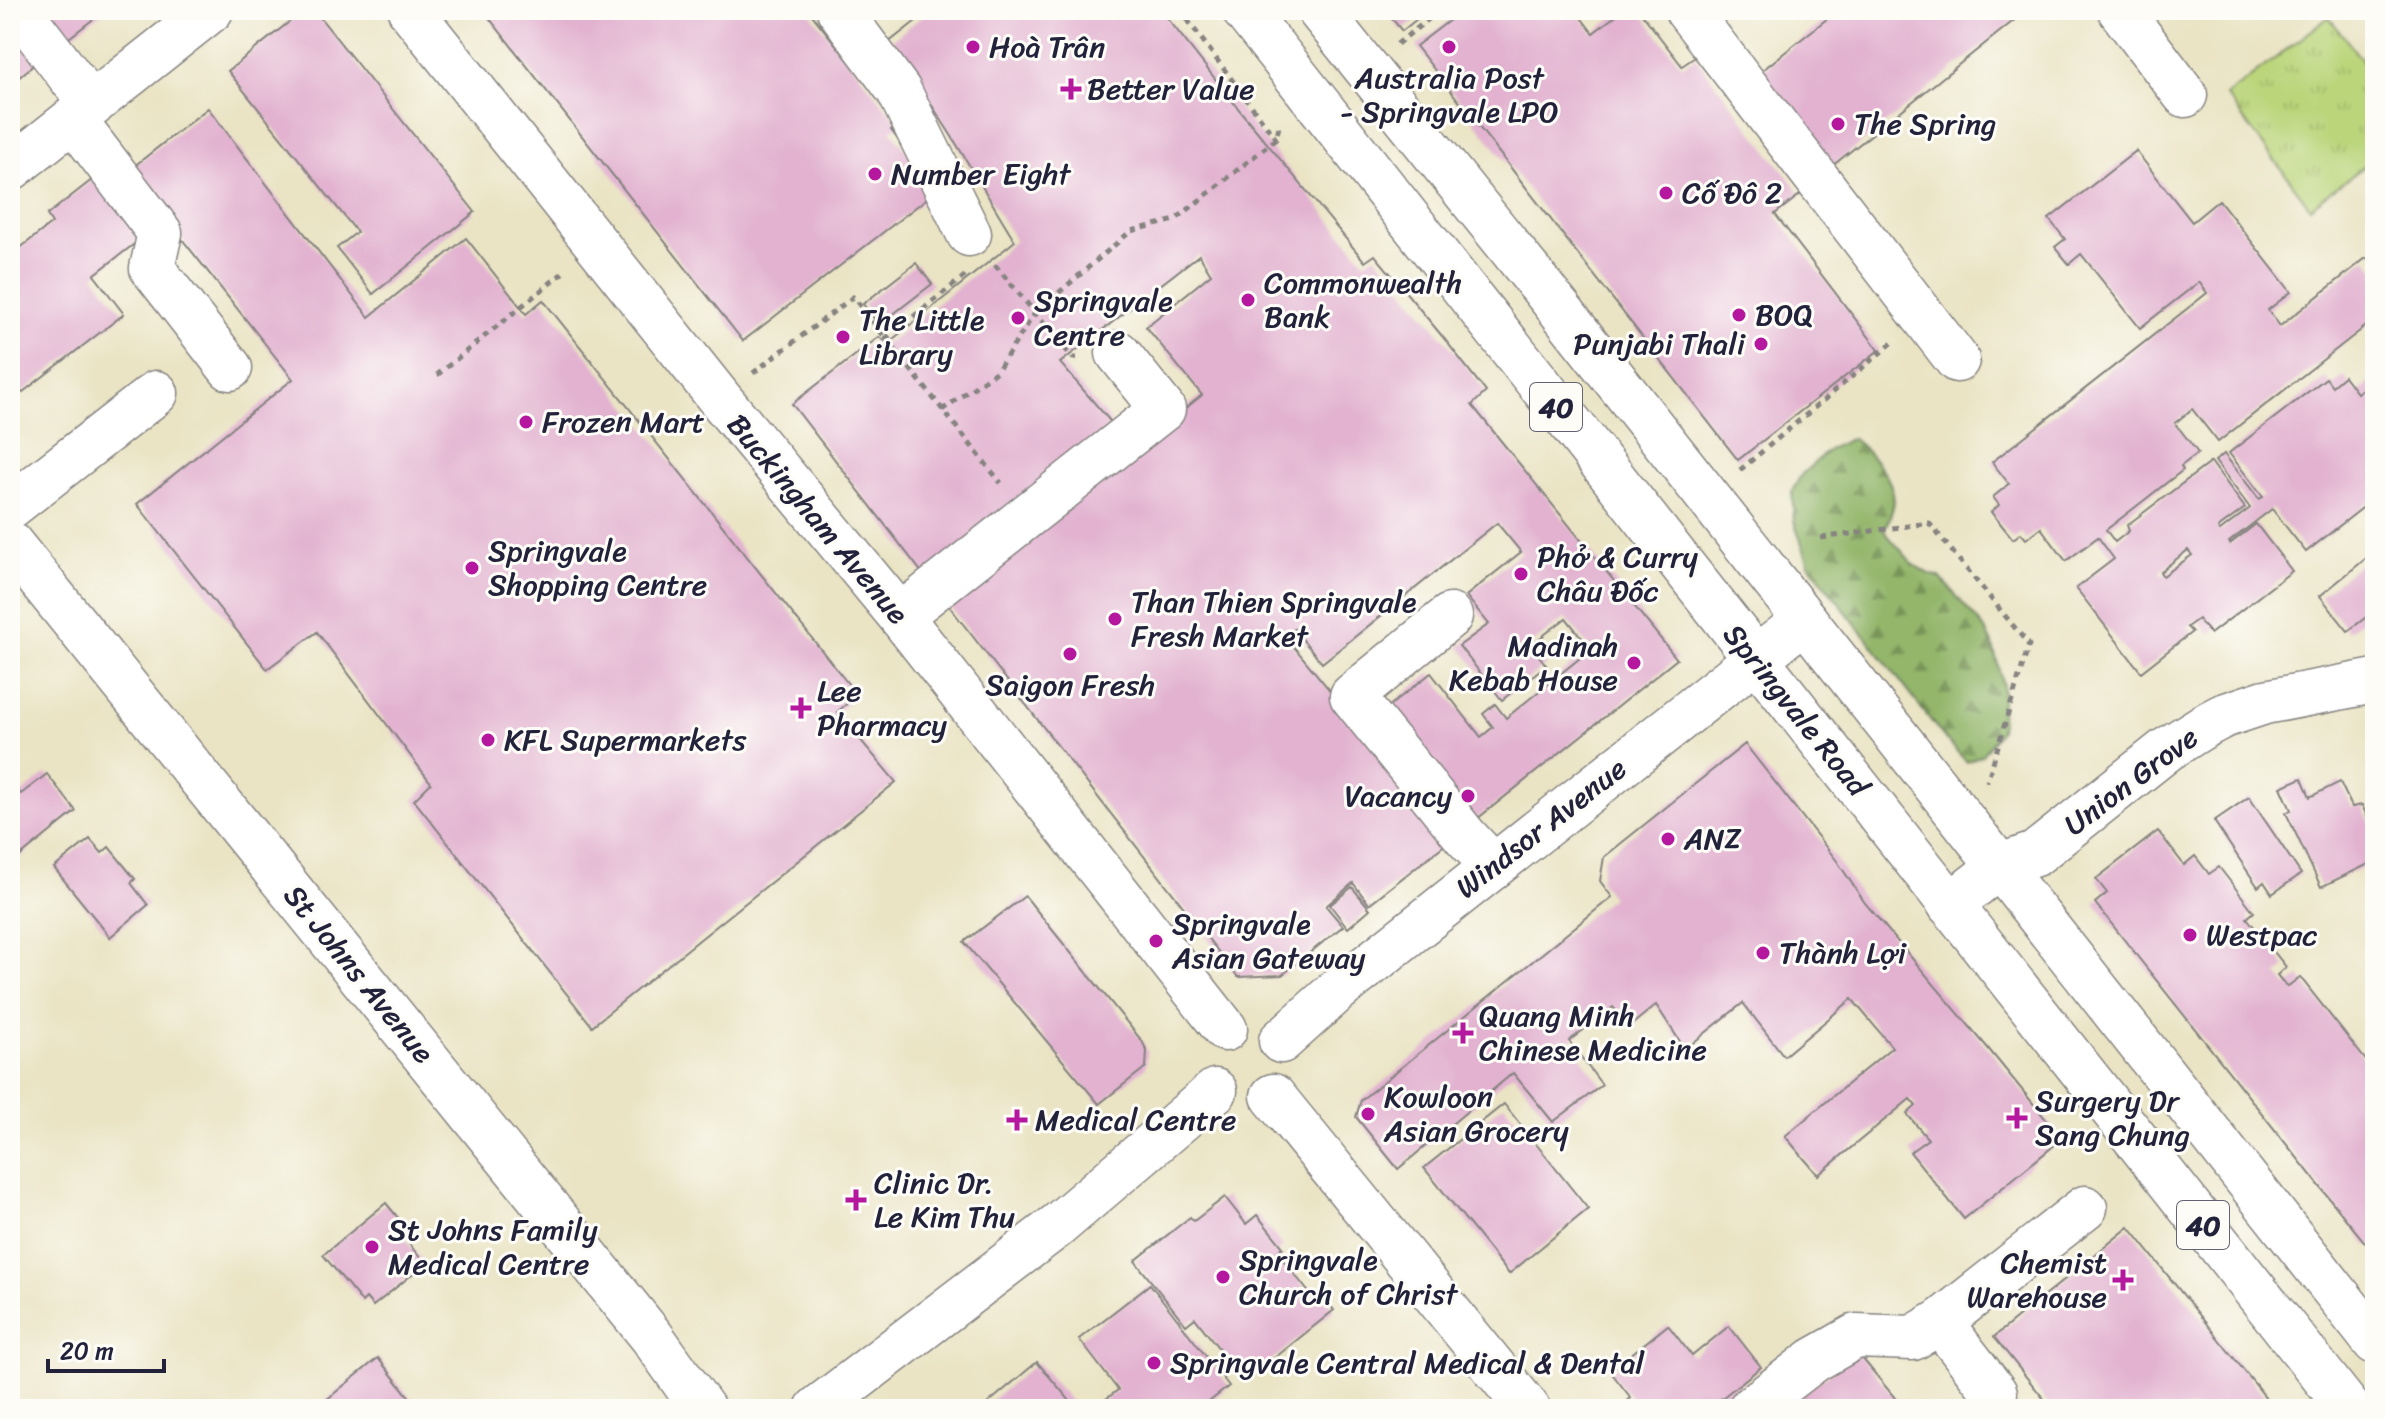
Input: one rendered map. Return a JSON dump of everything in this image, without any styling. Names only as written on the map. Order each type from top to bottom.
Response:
[{"type":"main road","points":[[19,10],[160,233],[152,268],[230,368]]},
{"type":"main road","points":[[10,169],[211,10]]},
{"type":"main road","name":"Buckingham Avenue","points":[[410,10],[720,399],[900,616],[1225,1029]]},
{"type":"main road","points":[[839,10],[899,91],[979,246]]},
{"type":"main road","name":"Springvale Road","points":[[1244,10],[2349,1409]]},
{"type":"main road","name":"Springvale Road","points":[[1319,10],[2373,1336]]},
{"type":"main road","points":[[1687,10],[1957,360]]},
{"type":"main road","points":[[2120,10],[2185,95]]},
{"type":"main road","points":[[900,616],[1163,409],[1118,353]]},
{"type":"main road","points":[[10,507],[156,393]]},
{"type":"main road","name":"St Johns Avenue","points":[[10,543],[652,1337],[703,1409]]},
{"type":"main road","points":[[1450,616],[1352,696],[1493,866]]},
{"type":"main road","name":"Windsor Avenue","points":[[1281,1041],[1339,989],[1805,620]]},
{"type":"main road","name":"Union Grove","points":[[1950,905],[2000,866],[2035,854],[2166,750],[2223,716],[2265,702],[2375,681]]},
{"type":"main road","points":[[1249,1023],[1273,1032],[1281,1041],[1288,1064],[1281,1087],[1273,1096],[1249,1105],[1237,1104],[1215,1091],[1209,1081],[1206,1058],[1209,1047],[1225,1029],[1249,1023]]},
{"type":"main road","points":[[817,1409],[1058,1225],[1215,1091]]},
{"type":"main road","points":[[1273,1096],[1528,1409]]},
{"type":"main road","points":[[1750,1409],[1814,1360],[1856,1336],[1913,1338],[1940,1322],[2085,1208]]},
{"type":"main road","points":[[1940,1322],[1995,1393]]},
{"type":"path","points":[[1180,10],[1276,139]]},
{"type":"path","points":[[1384,46],[1398,43],[1440,10]]},
{"type":"path","points":[[942,410],[997,371],[1035,313],[1131,231],[1175,220],[1276,139],[1280,120]]},
{"type":"path","points":[[437,375],[596,245]]},
{"type":"path","points":[[885,339],[979,246],[1073,358],[1118,353]]},
{"type":"path","points":[[753,373],[853,297],[1028,516]]},
{"type":"path","points":[[1737,472],[1924,317]]},
{"type":"path","points":[[1821,538],[1929,523],[2029,645],[1983,795]]},
{"type":"green space","points":[[2329,17],[2370,71],[2375,109],[2375,158],[2310,207],[2226,96]]},
{"type":"green space","points":[[1853,438],[1882,469],[1892,488],[1893,507],[1884,531],[1913,564],[1940,577],[1984,628],[1993,645],[2003,686],[2000,731],[1982,755],[1967,762],[1946,740],[1809,564],[1794,521],[1792,491],[1802,474],[1831,448]]},
{"type":"building","points":[[41,10],[105,10],[65,41]]},
{"type":"building","points":[[304,10],[314,10],[475,212],[373,294],[337,248],[357,232],[228,71]]},
{"type":"building","points":[[483,10],[808,10],[900,125],[891,130],[907,152],[930,196],[743,341]]},
{"type":"building","points":[[930,10],[1161,10],[1365,262],[1375,255],[1442,336],[1486,392],[1472,405],[1677,659],[1467,827],[1378,715],[1431,673],[1481,737],[1493,727],[1483,714],[1495,704],[1506,718],[1591,649],[1566,618],[1531,645],[1546,665],[1502,700],[1459,646],[1489,624],[1466,596],[1521,552],[1497,523],[1322,663],[1294,629],[1285,636],[1452,839],[1369,904],[1353,883],[1326,906],[1343,926],[1282,975],[1238,977],[946,602],[1202,395],[1146,327],[1211,274],[1199,255],[1060,363],[1110,421],[1112,441],[933,587],[792,404],[879,337],[888,343],[1015,241],[951,135],[888,43]]},
{"type":"building","points":[[1385,10],[1428,10],[1402,31]]},
{"type":"building","points":[[1463,10],[1575,10],[1593,33],[1623,10],[1639,10],[1682,66],[1695,57],[1801,194],[1775,214],[1879,350],[1738,460],[1416,46]]},
{"type":"building","name":"The Spring","points":[[1838,10],[2027,10],[1827,170],[1754,77]]},
{"type":"building","points":[[10,29],[37,62],[10,85]]},
{"type":"building","name":"Springvale Shopping Centre","points":[[208,108],[369,317],[466,238],[526,314],[543,300],[857,695],[837,712],[896,782],[592,1026],[414,800],[431,783],[317,632],[267,669],[137,504],[293,379],[128,171]]},
{"type":"building","points":[[2136,151],[2192,222],[2219,200],[2291,292],[2268,310],[2280,326],[2366,258],[2375,269],[2375,319],[2218,442],[2192,409],[2175,423],[2198,453],[2181,466],[2183,470],[2106,530],[2115,542],[2129,531],[2127,525],[2211,462],[2245,508],[2218,528],[2220,531],[2250,508],[2215,461],[2224,454],[2259,499],[2263,497],[2229,453],[2326,378],[2332,386],[2344,376],[2357,393],[2375,379],[2375,498],[2306,552],[2272,509],[2229,542],[2256,524],[2292,571],[2210,634],[2198,619],[2187,627],[2192,632],[2141,672],[2076,588],[2114,559],[2098,537],[2066,561],[2041,528],[2026,539],[2021,533],[2013,539],[1991,512],[1999,505],[1993,497],[2009,484],[1992,462],[2207,293],[2199,282],[2140,328],[2081,254],[2069,264],[2055,247],[2065,239],[2049,219]],"holes":[[[2188,550],[2192,555],[2163,576],[2160,572]]]},
{"type":"building","points":[[102,172],[142,238],[94,275],[124,314],[10,402],[10,256],[52,223],[47,215]]},
{"type":"building","points":[[916,263],[932,284],[879,325],[863,304]]},
{"type":"building","points":[[2375,551],[2375,623],[2369,615],[2348,631],[2320,596]]},
{"type":"building","points":[[1745,744],[1837,861],[1865,903],[2062,1139],[1964,1219],[1910,1152],[1928,1139],[1907,1114],[1916,1106],[1910,1099],[1818,1175],[1785,1136],[1892,1047],[1852,999],[1784,1056],[1743,1003],[1685,1049],[1656,1005],[1630,1026],[1613,1007],[1569,1041],[1602,1085],[1553,1122],[1513,1073],[1398,1169],[1356,1117],[1361,1100],[1612,897],[1600,881],[1604,857]]},
{"type":"building","points":[[47,774],[76,811],[13,862],[10,858],[10,781],[21,794]]},
{"type":"building","points":[[2302,778],[2310,797],[2340,782],[2352,807],[2362,805],[2375,834],[2375,861],[2321,887],[2286,813],[2291,810],[2281,787]]},
{"type":"building","points":[[2249,797],[2301,874],[2272,894],[2264,882],[2258,887],[2214,821]]},
{"type":"building","points":[[2158,831],[2184,865],[2195,856],[2209,874],[2219,867],[2254,912],[2247,918],[2286,967],[2277,975],[2287,987],[2300,977],[2375,1072],[2375,1248],[2367,1245],[2345,1218],[2095,903],[2107,893],[2096,879]]},
{"type":"building","points":[[90,839],[102,853],[109,847],[135,879],[131,883],[148,905],[110,937],[54,868]]},
{"type":"building","points":[[1352,887],[1370,909],[1348,928],[1330,905]]},
{"type":"building","points":[[1025,896],[1147,1051],[1146,1067],[1099,1104],[964,942]]},
{"type":"building","points":[[1504,1104],[1588,1209],[1509,1274],[1424,1168]]},
{"type":"building","name":"Springvale Church of Christ","points":[[1225,1197],[1246,1224],[1257,1215],[1283,1247],[1277,1252],[1314,1299],[1321,1294],[1334,1310],[1245,1382],[1195,1318],[1186,1325],[1135,1261],[1190,1217],[1194,1221]]},
{"type":"building","name":"St Johns Family Medical Centre","points":[[386,1203],[412,1235],[406,1240],[425,1264],[373,1306],[366,1298],[362,1302],[323,1255]]},
{"type":"building","points":[[2129,1227],[2275,1409],[2052,1409],[1994,1337]]},
{"type":"building","name":"Springvale Central Medical & Dental","points":[[1150,1284],[1229,1386],[1200,1409],[1101,1409],[1098,1405],[1118,1390],[1079,1339]]},
{"type":"building","points":[[1668,1325],[1692,1356],[1729,1326],[1761,1367],[1708,1409],[1626,1409],[1623,1405],[1631,1398],[1610,1371]]},
{"type":"building","points":[[1858,1353],[1904,1409],[1781,1409]]},
{"type":"building","points":[[378,1358],[419,1409],[315,1409]]},
{"type":"building","points":[[1037,1362],[1077,1409],[992,1409],[987,1404]]},
{"type":"place","name":"Hoà Trân","points":[[973,47]]},
{"type":"place","name":"Australia Post - Springvale LPO","points":[[1449,47]]},
{"type":"place","name":"Better Value","points":[[1071,89]]},
{"type":"place","name":"The Spring","points":[[1838,124]]},
{"type":"place","name":"Number Eight","points":[[875,174]]},
{"type":"place","name":"Cố Đô 2","points":[[1666,193]]},
{"type":"place","name":"Commonwealth Bank","points":[[1248,300]]},
{"type":"place","name":"BOQ","points":[[1739,315]]},
{"type":"place","name":"Springvale Centre","points":[[1018,318]]},
{"type":"place","name":"The Little Library","points":[[843,337]]},
{"type":"place","name":"Punjabi Thali","points":[[1761,344]]},
{"type":"place","name":"Frozen Mart","points":[[526,422]]},
{"type":"place","name":"Springvale Shopping Centre","points":[[472,568]]},
{"type":"place","name":"Phở & Curry Châu Đốc","points":[[1521,574]]},
{"type":"place","name":"Than Thien Springvale Fresh Market","points":[[1115,619]]},
{"type":"place","name":"Saigon Fresh","points":[[1070,654]]},
{"type":"place","name":"Madinah Kebab House","points":[[1634,663]]},
{"type":"place","name":"Lee Pharmacy","points":[[801,708]]},
{"type":"place","name":"KFL Supermarkets","points":[[488,740]]},
{"type":"place","name":"Vacancy","points":[[1468,796]]},
{"type":"place","name":"ANZ","points":[[1668,839]]},
{"type":"place","name":"Westpac","points":[[2190,935]]},
{"type":"place","name":"Springvale Asian Gateway","points":[[1156,941]]},
{"type":"place","name":"Thành Lợi","points":[[1763,953]]},
{"type":"place","name":"Quang Minh Chinese Medicine","points":[[1463,1033]]},
{"type":"place","name":"Kowloon Asian Grocery","points":[[1368,1114]]},
{"type":"place","name":"Surgery Dr Sang Chung","points":[[2017,1118]]},
{"type":"place","name":"Medical Centre","points":[[1017,1120]]},
{"type":"place","name":"Clinic Dr. Le Kim Thu","points":[[856,1200]]},
{"type":"place","name":"St Johns Family Medical Centre","points":[[372,1247]]},
{"type":"place","name":"Springvale Church of Christ","points":[[1223,1277]]},
{"type":"place","name":"Chemist Warehouse","points":[[2123,1280]]},
{"type":"place","name":"Springvale Central Medical & Dental","points":[[1154,1363]]}]
